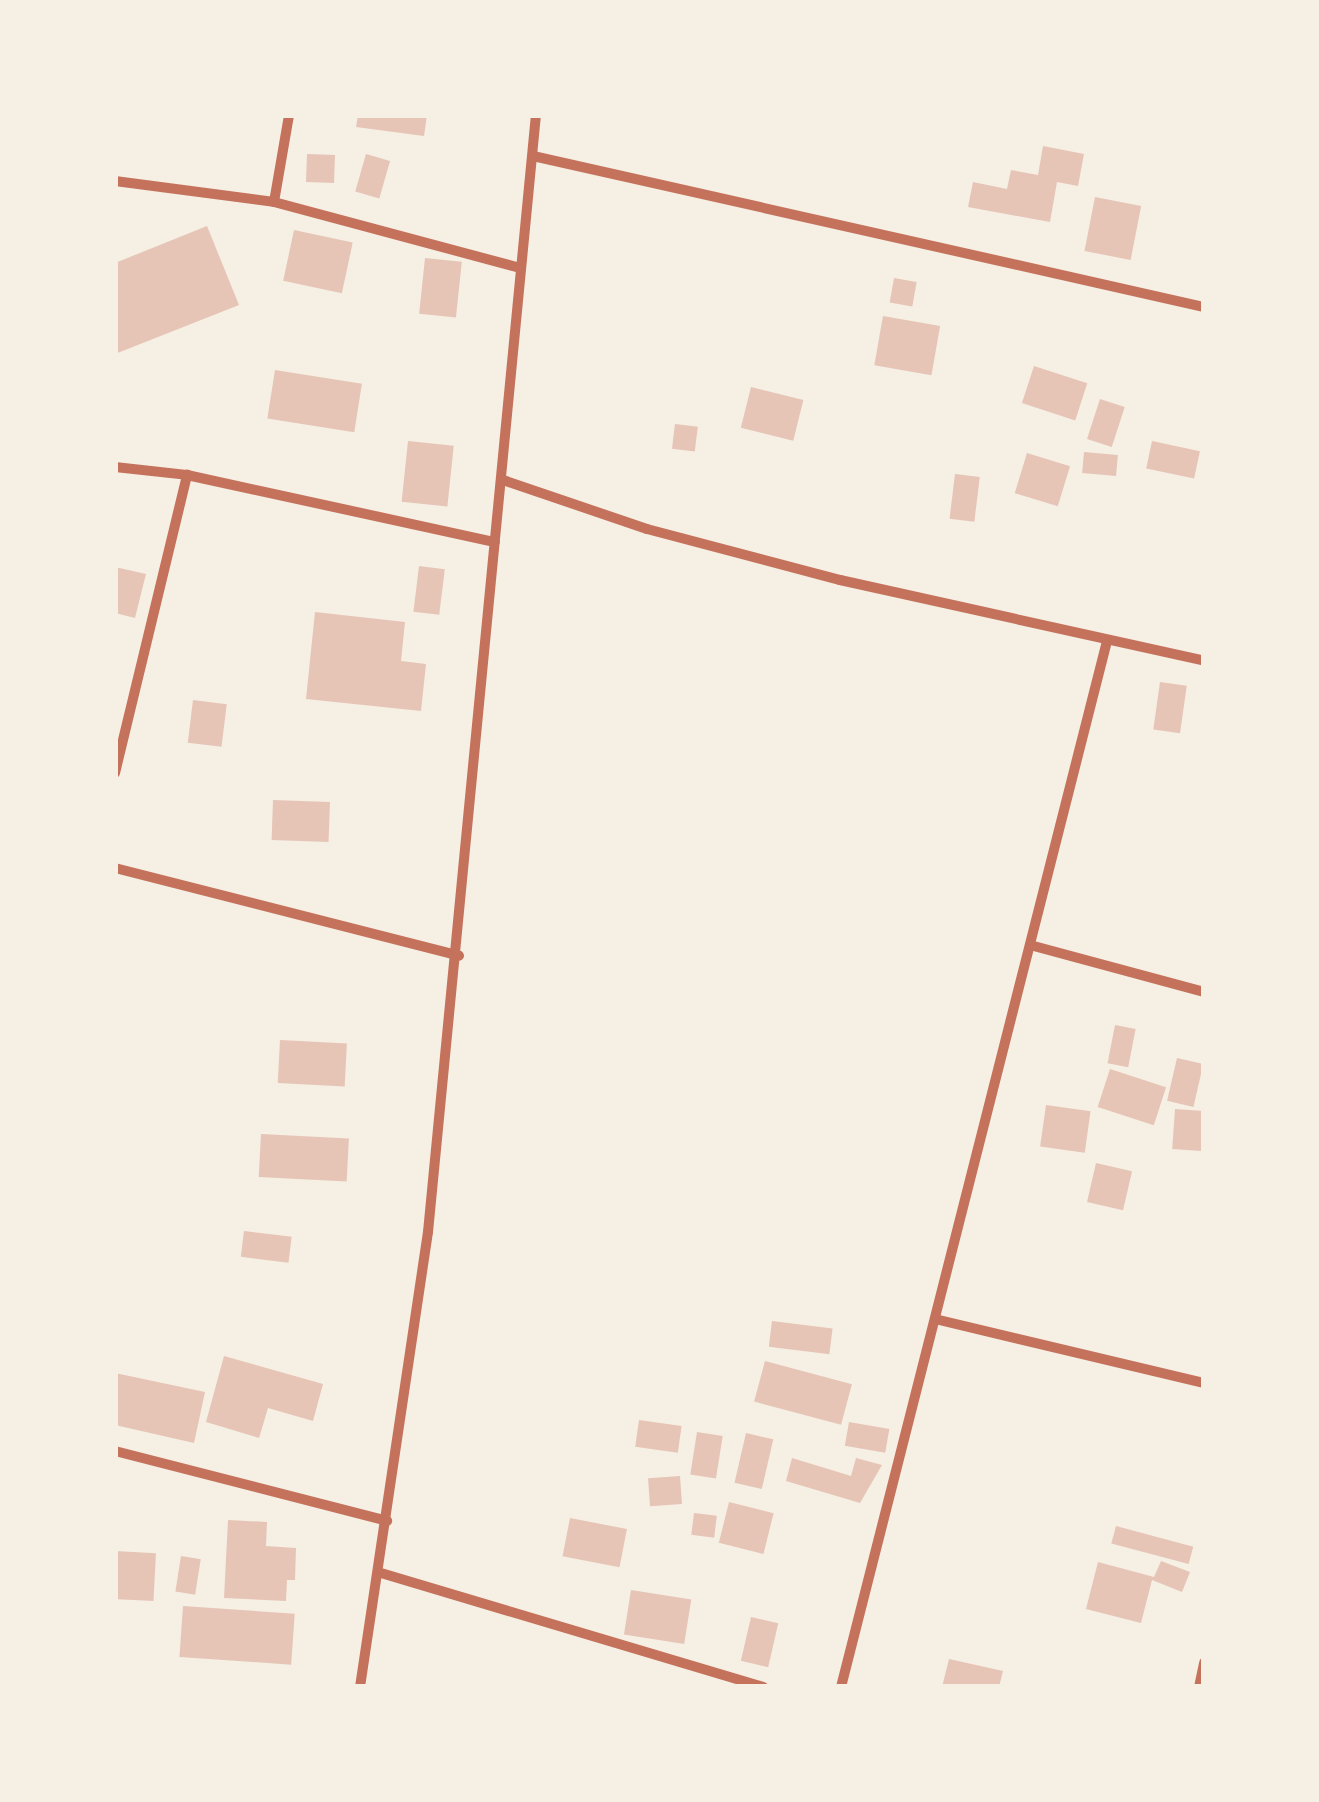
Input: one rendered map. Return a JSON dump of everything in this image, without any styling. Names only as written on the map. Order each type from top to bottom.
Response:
[{"type":"street","points":[[274,202],[288,115]]},
{"type":"street","points":[[360,1687],[380,1573],[459,956],[536,115]]},
{"type":"street","points":[[533,156],[1204,307]]},
{"type":"street","points":[[115,181],[274,202],[520,268]]},
{"type":"street","points":[[115,467],[187,475],[495,542]]},
{"type":"street","points":[[115,773],[187,475]]},
{"type":"street","points":[[503,480],[647,529],[1204,661]]},
{"type":"street","points":[[841,1687],[1107,641]]},
{"type":"street","points":[[115,868],[459,956]]},
{"type":"street","points":[[1030,945],[1204,992]]},
{"type":"street","points":[[935,1319],[1204,1383]]},
{"type":"street","points":[[115,1451],[387,1521]]},
{"type":"street","points":[[380,1573],[763,1687]]},
{"type":"street","points":[[1198,1687],[1204,1663]]},
{"type":"building","points":[[358,115],[427,115],[424,136],[356,127]]},
{"type":"building","points":[[1043,146],[1084,154],[1078,186],[1057,182],[1050,222],[968,207],[973,182],[1007,189],[1011,170],[1038,175]]},
{"type":"building","points":[[307,154],[335,155],[334,183],[306,182]]},
{"type":"building","points":[[366,154],[390,161],[379,198],[355,191]]},
{"type":"building","points":[[1095,197],[1141,206],[1131,260],[1085,251]]},
{"type":"building","points":[[207,226],[239,305],[115,354],[115,263]]},
{"type":"building","points":[[294,230],[353,242],[342,293],[283,281]]},
{"type":"building","points":[[425,258],[462,262],[456,318],[419,314]]},
{"type":"building","points":[[894,278],[917,282],[912,307],[890,303]]},
{"type":"building","points":[[883,316],[940,326],[931,375],[874,365]]},
{"type":"building","points":[[1034,366],[1087,383],[1075,420],[1022,403]]},
{"type":"building","points":[[275,370],[362,384],[354,432],[267,418]]},
{"type":"building","points":[[751,387],[803,400],[793,441],[741,428]]},
{"type":"building","points":[[1100,399],[1125,407],[1112,447],[1087,439]]},
{"type":"building","points":[[675,424],[698,427],[695,452],[672,449]]},
{"type":"building","points":[[408,441],[454,446],[447,506],[402,502]]},
{"type":"building","points":[[1152,441],[1200,451],[1194,479],[1146,468]]},
{"type":"building","points":[[1084,452],[1118,455],[1116,476],[1082,473]]},
{"type":"building","points":[[1027,453],[1070,466],[1058,506],[1015,493]]},
{"type":"building","points":[[955,474],[980,477],[974,522],[950,519]]},
{"type":"building","points":[[419,566],[445,569],[439,615],[413,612]]},
{"type":"building","points":[[115,567],[146,574],[135,618],[115,613]]},
{"type":"building","points":[[315,612],[405,622],[401,661],[426,664],[421,711],[306,699]]},
{"type":"building","points":[[1160,682],[1187,686],[1180,733],[1153,730]]},
{"type":"building","points":[[193,700],[227,704],[222,747],[188,743]]},
{"type":"building","points":[[273,800],[330,802],[329,842],[272,840]]},
{"type":"building","points":[[1115,1025],[1136,1029],[1128,1067],[1108,1063]]},
{"type":"building","points":[[280,1040],[347,1044],[345,1086],[278,1083]]},
{"type":"building","points":[[1177,1058],[1203,1064],[1193,1107],[1167,1101]]},
{"type":"building","points":[[1110,1069],[1166,1087],[1154,1125],[1098,1107]]},
{"type":"building","points":[[1046,1105],[1091,1111],[1085,1153],[1040,1147]]},
{"type":"building","points":[[1175,1109],[1204,1111],[1201,1151],[1172,1149]]},
{"type":"building","points":[[261,1134],[349,1139],[347,1182],[259,1177]]},
{"type":"building","points":[[1096,1163],[1132,1171],[1123,1210],[1087,1202]]},
{"type":"building","points":[[244,1231],[292,1237],[288,1263],[241,1257]]},
{"type":"building","points":[[772,1321],[833,1328],[829,1354],[769,1347]]},
{"type":"building","points":[[224,1356],[323,1384],[313,1421],[268,1408],[259,1438],[206,1422]]},
{"type":"building","points":[[765,1361],[852,1384],[841,1425],[754,1402]]},
{"type":"building","points":[[115,1373],[205,1392],[194,1443],[115,1425]]},
{"type":"building","points":[[639,1420],[682,1426],[678,1453],[635,1447]]},
{"type":"building","points":[[849,1422],[889,1429],[885,1453],[845,1446]]},
{"type":"building","points":[[697,1432],[723,1436],[716,1479],[690,1474]]},
{"type":"building","points":[[746,1433],[773,1439],[762,1489],[735,1483]]},
{"type":"building","points":[[792,1458],[851,1476],[856,1458],[882,1465],[860,1503],[786,1481]]},
{"type":"building","points":[[680,1476],[682,1504],[650,1506],[648,1478]]},
{"type":"building","points":[[729,1502],[774,1513],[763,1554],[719,1543]]},
{"type":"building","points":[[694,1513],[717,1516],[714,1538],[691,1535]]},
{"type":"building","points":[[570,1518],[627,1529],[619,1567],[563,1556]]},
{"type":"building","points":[[228,1520],[267,1522],[266,1546],[296,1548],[295,1580],[287,1580],[286,1601],[224,1598]]},
{"type":"building","points":[[1116,1526],[1193,1547],[1189,1564],[1111,1543]]},
{"type":"building","points":[[115,1551],[156,1553],[153,1601],[115,1599]]},
{"type":"building","points":[[181,1556],[201,1559],[195,1595],[175,1592]]},
{"type":"building","points":[[1161,1561],[1190,1572],[1182,1592],[1152,1580],[1141,1623],[1086,1609],[1098,1562],[1154,1577]]},
{"type":"building","points":[[631,1590],[691,1600],[684,1644],[624,1634]]},
{"type":"building","points":[[183,1606],[295,1614],[291,1665],[179,1657]]},
{"type":"building","points":[[751,1617],[778,1623],[768,1667],[741,1661]]},
{"type":"building","points":[[949,1659],[1003,1671],[999,1687],[942,1687]]}]
